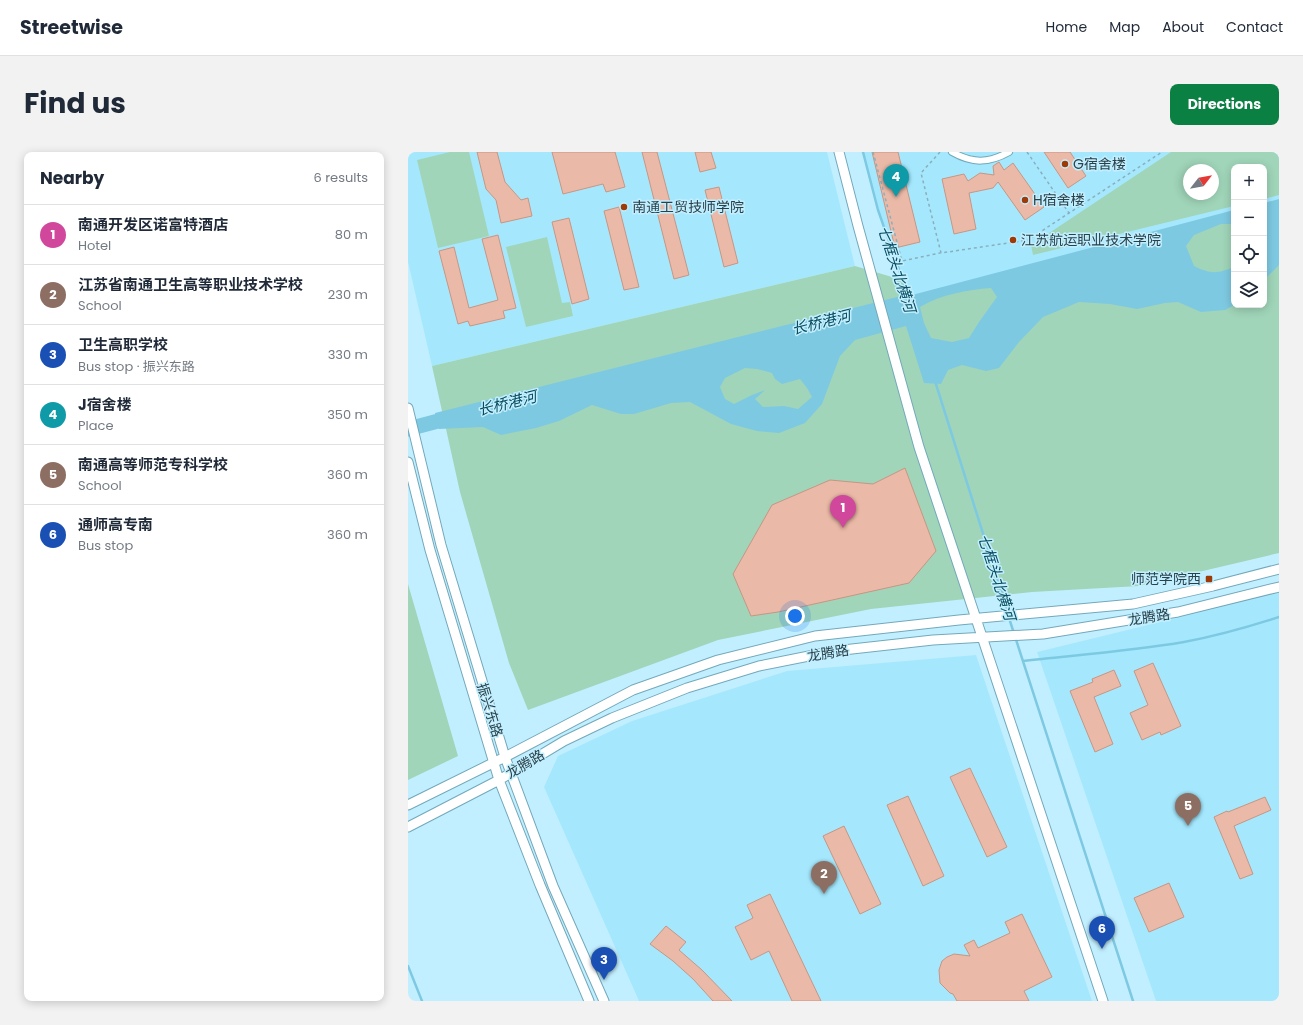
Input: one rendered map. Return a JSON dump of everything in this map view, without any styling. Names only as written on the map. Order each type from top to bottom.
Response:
[{"type":"main road","points":[[839,152],[919,447],[984,637],[1103,1001]]},
{"type":"main road","name":"振兴东路","points":[[408,408],[442,545],[505,757],[553,886],[604,1001]]},
{"type":"main road","name":"振兴东路","points":[[408,462],[430,550],[499,780],[540,885],[589,1001]]},
{"type":"main road","name":"龙腾路","points":[[408,805],[505,757],[633,690],[718,660],[814,636],[977,618],[1133,604],[1279,569]]},
{"type":"main road","name":"龙腾路","points":[[408,827],[499,780],[564,741],[612,718],[687,688],[759,666],[834,651],[932,640],[1043,634],[1178,612],[1279,587]]},
{"type":"street","points":[[952,152],[972,160],[988,161],[1009,152]]},
{"type":"path","points":[[873,152],[902,261],[941,253],[1028,240],[1162,152]]},
{"type":"path","points":[[940,152],[921,173],[941,253]]},
{"type":"path","points":[[1028,152],[1069,213]]},
{"type":"path","points":[[1154,152],[1156,156]]},
{"type":"shaded area","name":"南通工贸技师学院","points":[[408,152],[827,152],[855,266],[432,366],[408,262]]},
{"type":"shaded area","name":"江苏航运职业技术学院","points":[[863,152],[1279,152],[1279,204],[1267,207],[1267,164],[1231,164],[1231,216],[909,299],[878,210]]},
{"type":"shaded area","points":[[1279,593],[1279,1001],[1156,1001],[1037,652]]},
{"type":"shaded area","points":[[976,655],[1092,1001],[639,1001],[544,787],[558,756],[632,721],[787,671]]},
{"type":"green space","points":[[450,152],[469,152],[489,236],[438,248],[417,160]]},
{"type":"green space","points":[[1171,152],[1279,152],[1279,195],[1267,198],[1267,164],[1231,164],[1231,207],[1033,255],[1031,245]]},
{"type":"green space","points":[[1279,204],[1279,553],[1139,586],[1032,592],[871,609],[718,640],[528,710],[509,663],[460,492],[432,366],[855,266],[902,280],[909,298],[1231,216],[1231,308],[1267,308],[1267,207]]},
{"type":"green space","points":[[547,237],[562,303],[570,302],[573,316],[526,327],[506,247]]},
{"type":"green space","points":[[408,584],[458,756],[408,780]]},
{"type":"water","points":[[1279,199],[1279,265],[1267,277],[1267,236],[1267,202]]},
{"type":"water","points":[[1231,211],[1231,224],[1221,224],[1194,235],[1186,246],[1194,266],[1200,269],[1209,272],[1218,272],[1231,268],[1231,307],[1225,310],[1201,312],[1178,302],[1165,303],[1137,309],[1110,304],[1079,302],[1043,317],[1019,342],[999,368],[986,371],[962,365],[948,370],[941,384],[924,383],[906,326],[855,340],[840,356],[822,404],[805,423],[779,433],[757,431],[731,424],[690,402],[671,403],[634,414],[621,414],[592,405],[559,421],[536,428],[501,435],[483,427],[439,429],[435,413],[897,297],[912,295]],"holes":[[[991,288],[997,297],[969,338],[952,342],[931,338],[924,323],[920,307],[955,293],[973,290]],[[745,368],[757,369],[772,373],[775,379],[782,384],[800,379],[812,397],[798,409],[784,406],[763,407],[755,399],[765,390],[734,404],[725,399],[720,387],[725,378]]]},
{"type":"building","points":[[477,152],[497,152],[505,182],[521,200],[528,198],[532,216],[501,223],[496,200],[486,189]]},
{"type":"building","points":[[552,152],[615,152],[625,187],[606,192],[603,184],[563,194]]},
{"type":"building","points":[[642,152],[657,152],[689,275],[674,279]]},
{"type":"building","points":[[695,152],[711,152],[716,168],[700,172]]},
{"type":"building","points":[[872,152],[898,152],[920,242],[895,248]]},
{"type":"building","name":"G宿舍楼","points":[[1044,152],[1070,152],[1086,176],[1068,188]]},
{"type":"building","name":"H宿舍楼","points":[[999,162],[1004,170],[1013,163],[1044,207],[1025,220],[998,182],[993,188],[969,193],[976,229],[954,234],[942,179],[964,174],[968,181],[980,173],[994,175],[993,166]]},
{"type":"building","points":[[719,187],[738,263],[724,267],[705,190]]},
{"type":"building","points":[[619,207],[639,287],[624,290],[604,211]]},
{"type":"building","points":[[569,218],[589,299],[572,304],[552,222]]},
{"type":"building","points":[[498,235],[516,308],[503,311],[505,318],[470,326],[468,321],[458,324],[439,251],[454,247],[469,308],[498,300],[482,239]]},
{"type":"building","points":[[905,468],[936,551],[909,583],[778,612],[751,616],[733,574],[772,505],[830,480],[873,484]]},
{"type":"building","points":[[1153,663],[1181,726],[1161,735],[1160,732],[1142,740],[1130,713],[1148,705],[1134,671]]},
{"type":"building","points":[[1114,670],[1121,686],[1094,697],[1113,744],[1095,752],[1070,691],[1093,682],[1092,679]]},
{"type":"building","points":[[970,768],[1007,847],[987,857],[950,777]]},
{"type":"building","points":[[908,796],[944,876],[923,886],[887,805]]},
{"type":"building","points":[[1265,797],[1271,810],[1234,826],[1253,874],[1240,879],[1214,817]]},
{"type":"building","points":[[844,826],[881,904],[860,914],[823,836]]},
{"type":"building","points":[[1169,883],[1184,917],[1149,932],[1134,898]]},
{"type":"building","points":[[770,894],[821,1001],[792,1001],[769,951],[751,960],[735,927],[753,918],[747,905]]},
{"type":"building","points":[[1022,914],[1052,977],[1024,991],[1029,1001],[957,1001],[953,994],[940,983],[939,970],[942,961],[954,954],[970,956],[964,945],[974,940],[978,948],[1010,933],[1005,922]]},
{"type":"building","points":[[666,926],[686,942],[679,950],[702,970],[732,1001],[713,1001],[693,979],[673,961],[650,944]]},
{"type":"waterway","name":"七框头北横河","points":[[863,152],[878,210],[909,298]]},
{"type":"waterway","name":"七框头北横河","points":[[935,381],[1008,613]]},
{"type":"waterway","name":"长桥港河","points":[[408,429],[457,416]]},
{"type":"waterway","points":[[1023,661],[1184,642],[1232,631],[1279,617]]},
{"type":"waterway","name":"七框头北横河","points":[[1009,618],[1133,1001]]},
{"type":"waterway","points":[[408,966],[422,1001]]},
{"type":"place","name":"G宿舍楼","points":[[1065,164]]},
{"type":"place","name":"J宿舍楼","points":[[896,197]]},
{"type":"place","name":"H宿舍楼","points":[[1025,200]]},
{"type":"place","name":"南通工贸技师学院","points":[[624,207]]},
{"type":"place","name":"江苏航运职业技术学院","points":[[1013,240]]},
{"type":"place","name":"南通开发区诺富特酒店","points":[[843,528]]},
{"type":"place","name":"师范学院西","points":[[1209,579]]},
{"type":"place","name":"南通高等师范专科学校","points":[[1188,826]]},
{"type":"place","name":"江苏省南通卫生高等职业技术学校","points":[[824,894]]},
{"type":"place","name":"通师高专南","points":[[1102,949]]},
{"type":"place","name":"卫生高职学校","points":[[604,980]]}]
